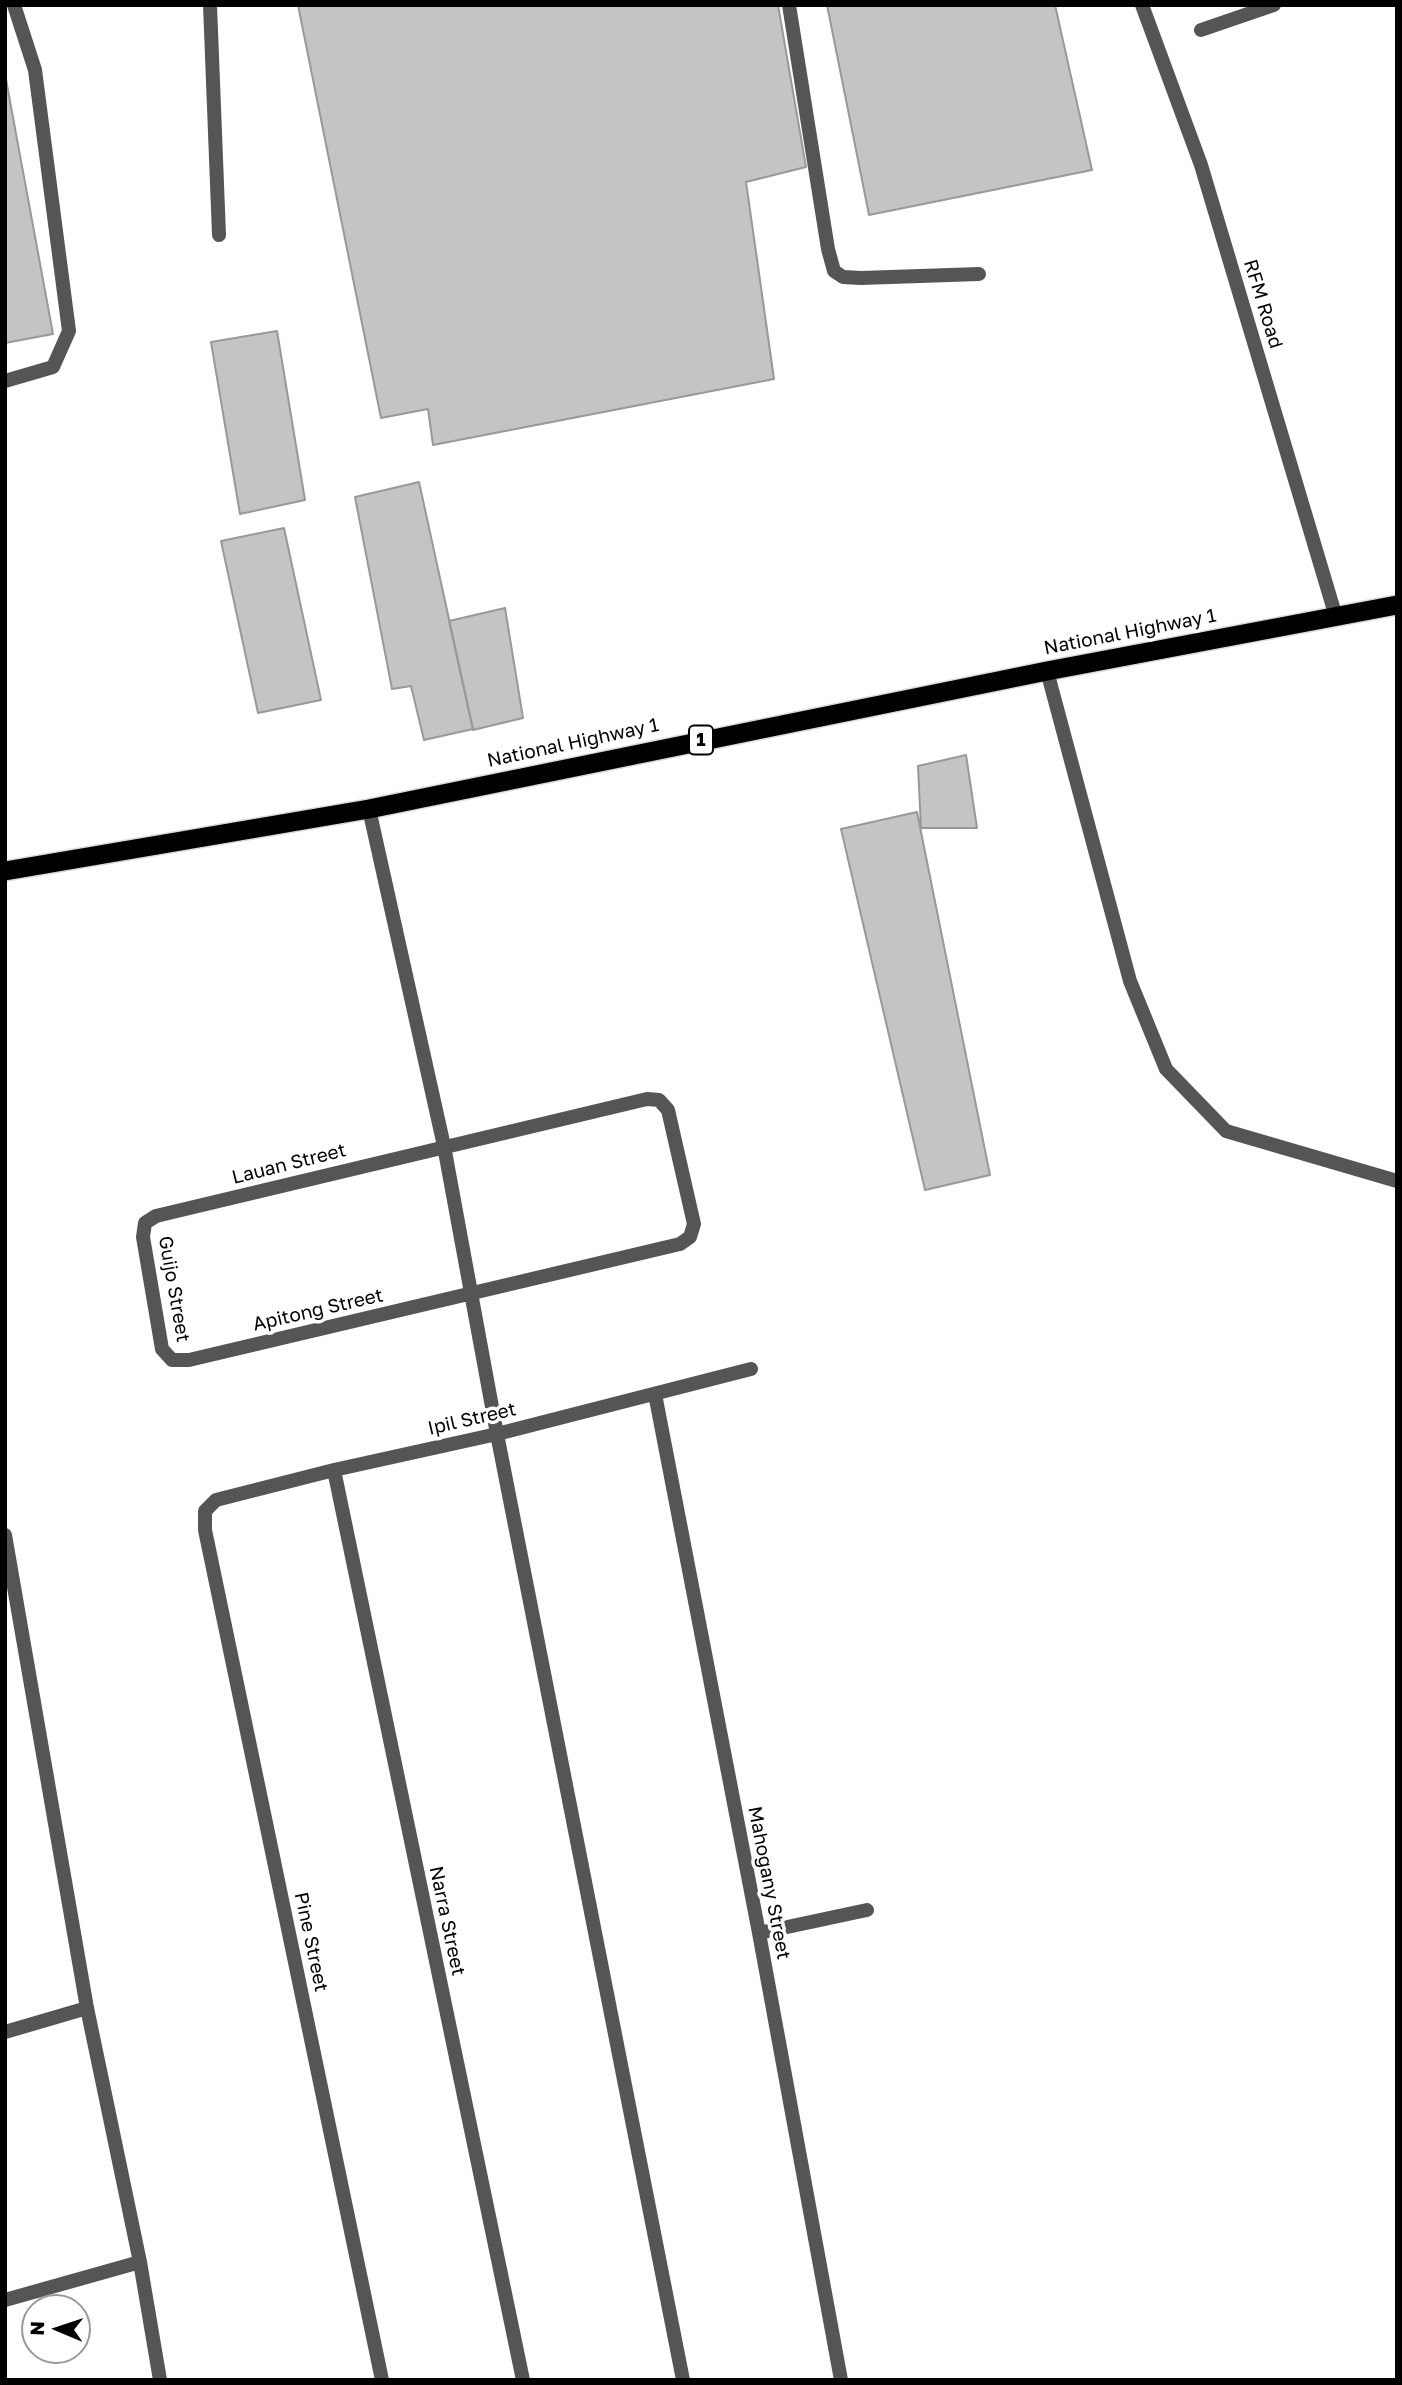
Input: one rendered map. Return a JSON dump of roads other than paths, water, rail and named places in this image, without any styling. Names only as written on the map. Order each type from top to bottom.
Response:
[{"type":"highway","name":"National Highway 1","points":[[5,871],[369,808],[1047,671],[1397,606]]},
{"type":"street","points":[[5,381],[53,367],[69,331],[34,70],[14,5]]},
{"type":"street","points":[[210,5],[219,235]]},
{"type":"street","points":[[789,5],[828,249],[834,271],[843,277],[861,278],[979,274]]},
{"type":"street","name":"RFM Road","points":[[1142,5],[1201,164],[1336,617]]},
{"type":"street","points":[[1201,30],[1274,5]]},
{"type":"street","points":[[1047,671],[1130,981],[1166,1069],[1226,1131],[1397,1181]]},
{"type":"street","points":[[369,808],[444,1146],[497,1434],[683,2380]]},
{"type":"street","name":"Lauan Street","points":[[145,1223],[156,1216],[444,1146],[647,1099],[659,1100],[668,1110],[694,1223],[690,1237],[680,1244],[472,1293]]},
{"type":"street","name":"Guijo Street","points":[[145,1223],[143,1237],[162,1349],[172,1360]]},
{"type":"street","name":"Apitong Street","points":[[172,1360],[189,1360],[472,1293]]},
{"type":"street","name":"Ipil Street","points":[[205,1511],[216,1500],[334,1470],[497,1434],[751,1369]]},
{"type":"street","name":"Mahogany Street","points":[[655,1394],[759,1933],[841,2380]]},
{"type":"street","name":"Narra Street","points":[[334,1470],[523,2380]]},
{"type":"street","name":"Pine Street","points":[[205,1511],[205,1530],[382,2380]]},
{"type":"street","points":[[5,1535],[88,2008],[141,2262],[160,2380]]},
{"type":"street","points":[[759,1933],[867,1910]]},
{"type":"street","points":[[5,2032],[88,2008]]},
{"type":"street","points":[[5,2300],[141,2262]]}]
